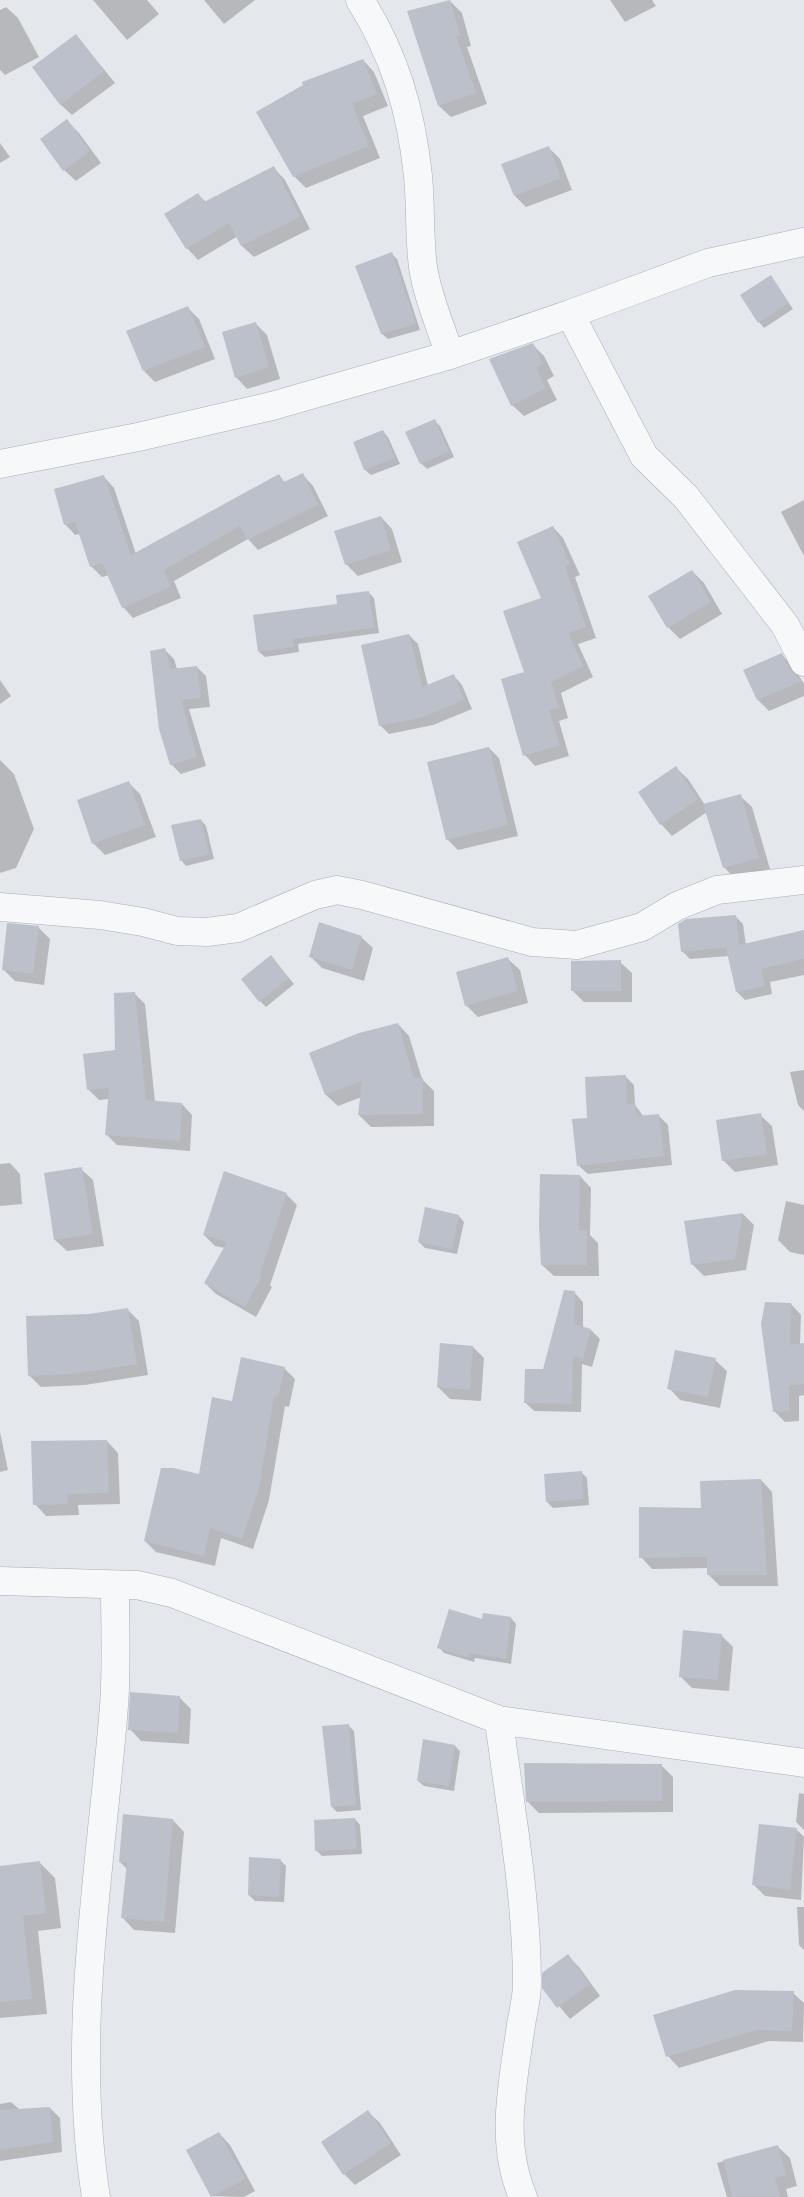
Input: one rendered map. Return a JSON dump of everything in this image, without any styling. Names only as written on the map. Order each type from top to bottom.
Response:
[{"type":"street","points":[[360,0],[380,33],[408,109],[418,178],[418,218],[424,270],[450,355]]},
{"type":"street","points":[[0,464],[138,437],[272,406],[364,378],[450,355],[570,314],[708,263],[804,242]]},
{"type":"street","points":[[570,314],[644,456],[686,497],[784,625],[804,662]]},
{"type":"street","points":[[0,907],[100,915],[143,922],[177,931],[207,932],[238,928],[315,895],[337,890],[362,894],[532,942],[577,945],[642,927],[677,906],[717,890],[804,880]]},
{"type":"street","points":[[0,1581],[137,1586],[172,1593],[499,1720],[804,1763]]},
{"type":"street","points":[[96,2197],[85,2094],[86,2039],[91,1945],[114,1703],[115,1585]]},
{"type":"street","points":[[499,1720],[526,1921],[527,1987],[510,2100],[509,2145],[518,2185],[523,2197]]},
{"type":"building","points":[[450,0],[460,35],[456,36],[476,93],[438,106],[407,11]]},
{"type":"building","points":[[76,34],[104,71],[60,105],[32,67]]},
{"type":"building","points":[[363,59],[377,94],[352,104],[369,146],[293,177],[256,112],[303,85],[302,82]]},
{"type":"building","points":[[67,119],[90,151],[63,171],[40,139]]},
{"type":"building","points":[[549,146],[561,178],[514,196],[501,164]]},
{"type":"building","points":[[274,166],[300,217],[241,246],[229,223],[186,249],[164,214],[198,193],[204,202]]},
{"type":"building","points":[[392,252],[416,324],[381,334],[355,266]]},
{"type":"building","points":[[771,275],[789,303],[758,323],[740,295]]},
{"type":"building","points":[[188,306],[205,347],[143,371],[126,331]]},
{"type":"building","points":[[256,322],[269,367],[235,378],[222,332]]},
{"type":"building","points":[[533,343],[543,364],[536,368],[546,388],[511,406],[489,359]]},
{"type":"building","points":[[435,419],[449,452],[420,464],[405,432]]},
{"type":"building","points":[[383,430],[395,458],[364,470],[353,442]]},
{"type":"building","points":[[303,473],[318,505],[247,540],[240,526],[164,570],[171,587],[122,608],[102,563],[90,567],[75,522],[64,525],[54,489],[104,475],[131,555],[279,474],[284,482]]},
{"type":"building","points":[[381,516],[391,550],[345,565],[334,531]]},
{"type":"building","points":[[553,526],[570,564],[565,566],[586,627],[568,633],[583,666],[551,682],[559,708],[549,710],[560,745],[523,756],[501,679],[524,672],[503,611],[541,598],[517,542]]},
{"type":"building","points":[[692,570],[711,602],[667,628],[648,596]]},
{"type":"building","points":[[369,591],[374,628],[292,639],[294,647],[258,652],[253,615],[337,604],[336,595]]},
{"type":"building","points":[[409,634],[422,687],[454,674],[464,700],[423,717],[379,726],[361,645]]},
{"type":"building","points":[[165,648],[171,669],[197,666],[201,698],[181,700],[197,757],[170,765],[159,729],[150,651]]},
{"type":"building","points":[[782,653],[790,670],[802,681],[757,700],[743,670]]},
{"type":"building","points":[[489,747],[508,825],[446,840],[427,762]]},
{"type":"building","points":[[676,766],[698,799],[660,825],[638,792]]},
{"type":"building","points":[[129,781],[145,825],[92,844],[77,800]]},
{"type":"building","points":[[741,794],[759,858],[723,868],[703,804]]},
{"type":"building","points":[[201,819],[209,854],[180,861],[171,825]]},
{"type":"building","points":[[736,915],[739,945],[804,930],[804,959],[761,969],[765,986],[736,992],[726,948],[731,947],[681,952],[678,924],[686,919]]},
{"type":"building","points":[[319,922],[362,936],[352,970],[309,957]]},
{"type":"building","points":[[7,923],[39,926],[33,974],[2,970]]},
{"type":"building","points":[[271,955],[289,978],[259,1002],[241,979]]},
{"type":"building","points":[[508,957],[518,991],[465,1006],[456,972]]},
{"type":"building","points":[[621,960],[621,991],[571,991],[571,961]]},
{"type":"building","points":[[135,992],[146,1100],[182,1103],[180,1141],[105,1135],[109,1088],[87,1090],[83,1054],[115,1050],[114,993]]},
{"type":"building","points":[[398,1023],[414,1078],[423,1078],[423,1114],[358,1115],[362,1081],[325,1095],[309,1053],[359,1033]]},
{"type":"building","points":[[626,1075],[627,1104],[635,1103],[637,1116],[659,1114],[664,1156],[577,1166],[572,1119],[587,1118],[585,1077]]},
{"type":"building","points":[[761,1113],[767,1154],[722,1161],[716,1120]]},
{"type":"building","points":[[82,1167],[93,1234],[54,1240],[44,1173]]},
{"type":"building","points":[[224,1171],[287,1193],[260,1274],[262,1276],[245,1307],[204,1283],[227,1242],[203,1235]]},
{"type":"building","points":[[540,1174],[580,1175],[579,1230],[587,1230],[587,1265],[541,1265],[539,1226]]},
{"type":"building","points":[[425,1207],[459,1215],[452,1249],[418,1242]]},
{"type":"building","points":[[743,1213],[735,1259],[691,1265],[684,1221]]},
{"type":"building","points":[[564,1290],[575,1291],[574,1324],[591,1329],[583,1359],[573,1356],[572,1404],[524,1403],[525,1369],[543,1369]]},
{"type":"building","points":[[765,1302],[791,1303],[790,1345],[804,1343],[804,1384],[789,1386],[789,1411],[773,1412],[761,1324]]},
{"type":"building","points":[[128,1308],[137,1364],[72,1374],[28,1376],[26,1316],[89,1314]]},
{"type":"building","points":[[440,1343],[473,1346],[470,1390],[437,1387]]},
{"type":"building","points":[[675,1350],[716,1358],[708,1397],[667,1389]]},
{"type":"building","points":[[241,1357],[285,1367],[278,1397],[274,1396],[259,1488],[242,1539],[210,1528],[204,1556],[144,1541],[161,1468],[173,1468],[199,1474],[212,1397],[232,1401]]},
{"type":"building","points":[[107,1440],[109,1493],[67,1494],[68,1504],[33,1505],[31,1441]]},
{"type":"building","points":[[582,1471],[583,1499],[546,1502],[544,1474]]},
{"type":"building","points":[[761,1479],[767,1575],[707,1575],[707,1557],[639,1558],[639,1507],[701,1508],[700,1481]]},
{"type":"building","points":[[449,1609],[482,1619],[483,1613],[511,1617],[506,1659],[469,1653],[468,1657],[437,1648]]},
{"type":"building","points":[[683,1630],[722,1634],[718,1680],[679,1677]]},
{"type":"building","points":[[130,1692],[180,1696],[178,1733],[128,1730]]},
{"type":"building","points":[[349,1724],[356,1805],[331,1807],[322,1726]]},
{"type":"building","points":[[423,1739],[455,1745],[449,1786],[417,1781]]},
{"type":"building","points":[[524,1763],[662,1764],[662,1801],[526,1802]]},
{"type":"building","points":[[123,1814],[173,1819],[164,1922],[121,1918],[127,1863],[119,1862]]},
{"type":"building","points":[[355,1818],[357,1849],[315,1851],[314,1820]]},
{"type":"building","points":[[759,1824],[797,1828],[790,1890],[752,1885]]},
{"type":"building","points":[[249,1857],[281,1859],[279,1897],[248,1895]]},
{"type":"building","points":[[40,1861],[46,1913],[23,1916],[32,1999],[0,2002],[0,1866]]},
{"type":"building","points":[[568,1954],[590,1984],[557,2008],[542,1988],[542,1973]]},
{"type":"building","points":[[735,1990],[794,1991],[792,2031],[757,2030],[666,2057],[653,2015]]},
{"type":"building","points":[[50,2107],[53,2142],[0,2150],[0,2110]]},
{"type":"building","points":[[368,2110],[391,2143],[343,2175],[321,2142]]},
{"type":"building","points":[[219,2132],[245,2179],[211,2197],[186,2150]]},
{"type":"building","points":[[778,2145],[786,2175],[775,2178],[780,2197],[732,2197],[723,2160]]}]
